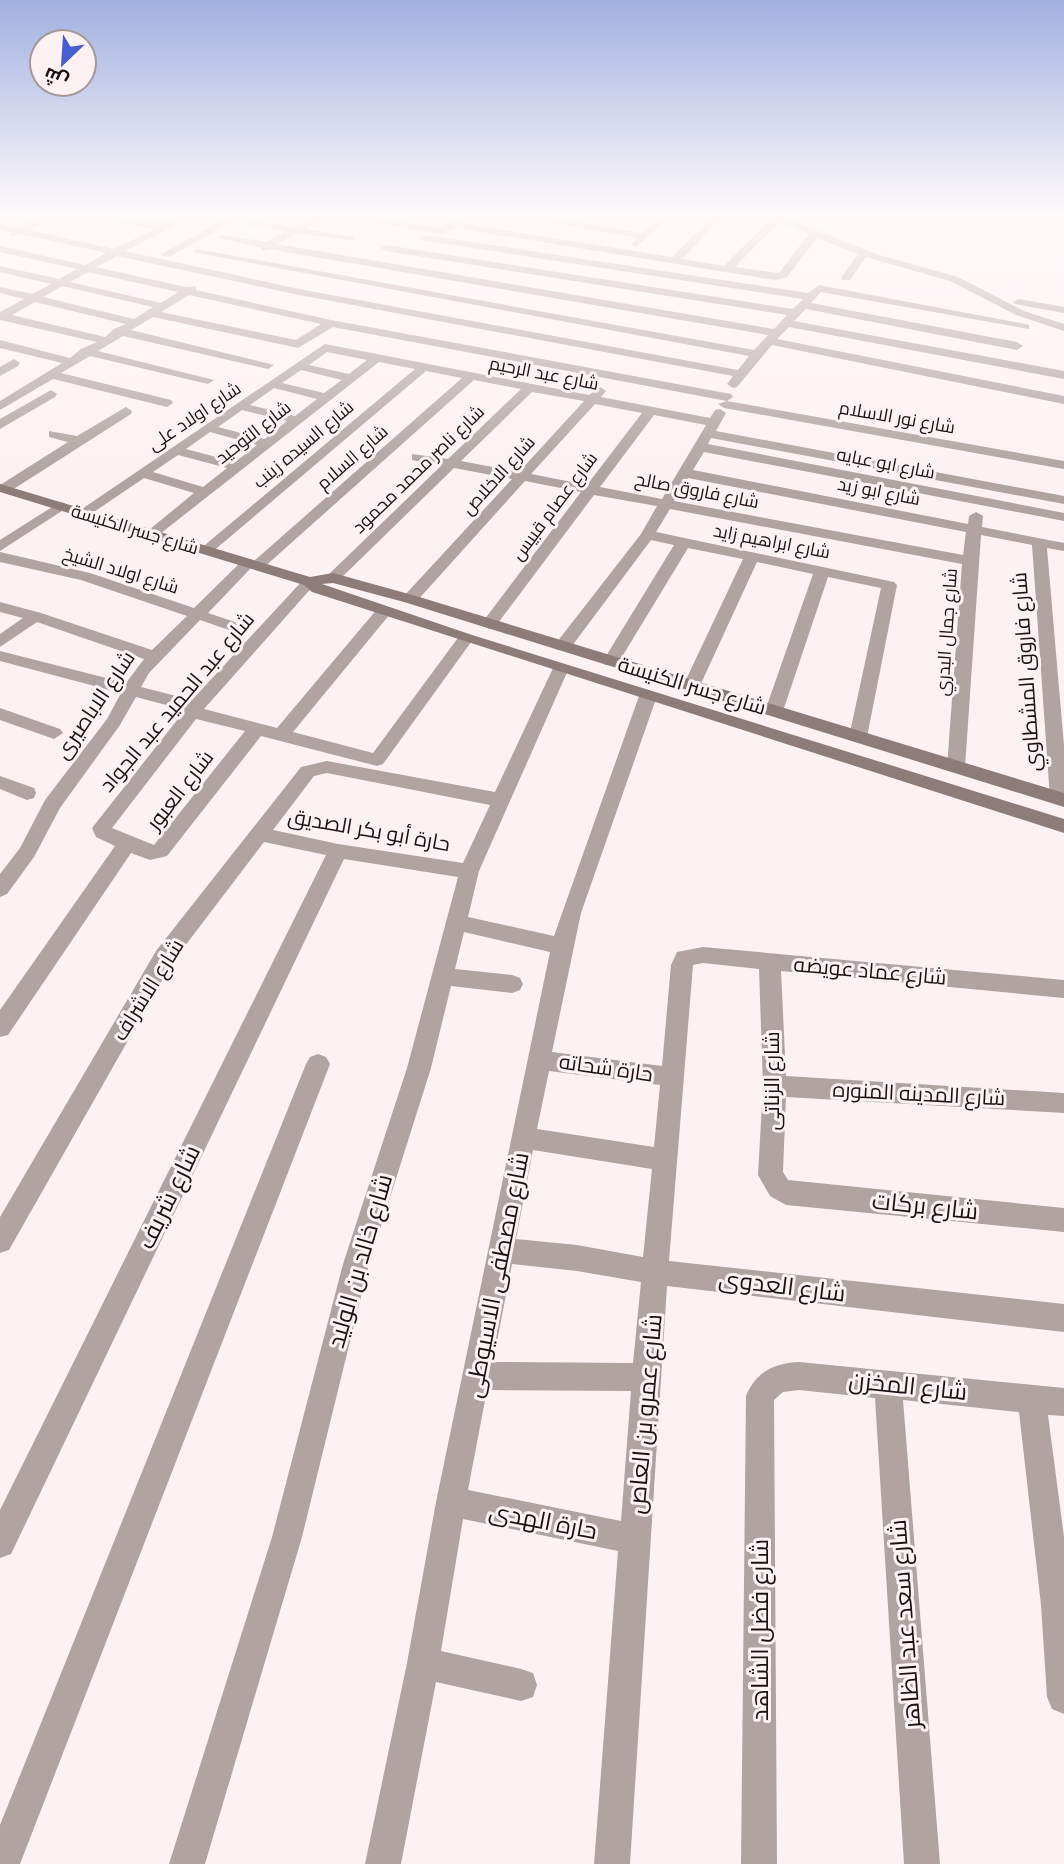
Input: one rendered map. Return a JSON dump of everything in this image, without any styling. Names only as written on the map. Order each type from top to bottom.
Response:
[{"type":"main road","name":"شارع جسر الكنيسة","points":[[2,488],[309,582],[318,589],[466,638],[562,657],[611,661],[1061,799]]},
{"type":"main road","name":"شارع جسر الكنيسة","points":[[309,582],[333,578],[489,624],[648,696],[1064,826]]},
{"type":"street","points":[[1,316],[25,303]]},
{"type":"street","points":[[55,303],[134,322]]},
{"type":"street","points":[[133,303],[298,344],[331,323]]},
{"type":"street","points":[[0,406],[165,303]]},
{"type":"street","name":"شارع نور الاسلام","points":[[240,303],[331,323],[614,376],[726,401],[1064,465]]},
{"type":"street","points":[[358,303],[740,374]]},
{"type":"street","points":[[479,303],[757,354]]},
{"type":"street","points":[[655,303],[1017,346]]},
{"type":"street","points":[[702,303],[790,319],[1064,400]]},
{"type":"street","points":[[709,303],[1064,375]]},
{"type":"street","points":[[790,319],[806,303]]},
{"type":"street","points":[[912,303],[1064,328]]},
{"type":"street","points":[[1000,303],[1027,322]]},
{"type":"street","points":[[1027,303],[1064,310]]},
{"type":"street","points":[[1,316],[104,340]]},
{"type":"street","name":"شارع خالد بن الوليد","points":[[187,1864],[288,1537],[356,1264],[419,1068],[469,871],[562,657],[667,504],[712,429],[740,374],[790,319]]},
{"type":"street","points":[[1009,365],[1027,322]]},
{"type":"street","points":[[118,331],[268,366]]},
{"type":"street","points":[[598,373],[634,331]]},
{"type":"street","points":[[0,344],[69,361]]},
{"type":"street","name":"شارع عبد الرحيم","points":[[325,348],[650,411],[712,429],[1064,500]]},
{"type":"street","name":"شارع اولاد على","points":[[83,513],[325,348]]},
{"type":"street","points":[[85,351],[208,380]]},
{"type":"street","name":"شارع التوحيد","points":[[151,534],[377,358]]},
{"type":"street","points":[[0,372],[14,363]]},
{"type":"street","points":[[299,366],[351,378]]},
{"type":"street","name":"شارع السيده زينب","points":[[206,550],[424,367]]},
{"type":"street","points":[[52,375],[167,403]]},
{"type":"street","name":"شارع السلام","points":[[253,564],[472,376]]},
{"type":"street","name":"شارع الاخلاص","points":[[410,599],[614,376]]},
{"type":"street","points":[[272,384],[326,397]]},
{"type":"street","name":"شارع ناصر محمد محمود","points":[[333,578],[529,388]]},
{"type":"street","points":[[0,425],[51,394]]},
{"type":"street","points":[[240,406],[297,420]]},
{"type":"street","points":[[2,488],[126,411]]},
{"type":"street","name":"شارع عصام قبيس","points":[[489,624],[650,411]]},
{"type":"street","points":[[208,428],[267,443]]},
{"type":"street","points":[[54,434],[80,441]]},
{"type":"street","name":"شارع ابو عبايه","points":[[701,447],[1064,517]]},
{"type":"street","points":[[176,450],[237,467]]},
{"type":"street","name":"شارع فاروق صالح","points":[[417,457],[970,561]]},
{"type":"street","name":"شارع ابو زيد","points":[[686,472],[1064,547]]},
{"type":"street","points":[[142,473],[205,492]]},
{"type":"street","name":"شارع جمال البدري","points":[[956,767],[970,561],[973,529],[980,501]]},
{"type":"street","points":[[0,547],[60,506]]},
{"type":"street","name":"شارع ابراهيم زايد","points":[[647,535],[889,585],[858,737]]},
{"type":"street","points":[[611,661],[683,542]]},
{"type":"street","name":"شارع فاروق المشطاوي","points":[[1039,542],[1061,799]]},
{"type":"street","points":[[692,686],[752,556]]},
{"type":"street","name":"شارع اولاد الشيخ","points":[[0,557],[85,576],[229,625]]},
{"type":"street","name":"شارع الاباصيرى","points":[[0,889],[7,867],[114,722],[142,670],[253,564]]},
{"type":"street","points":[[774,711],[822,571]]},
{"type":"street","name":"شارع عبد الحميد عبد الجواد","points":[[127,844],[104,834],[102,828],[195,709],[309,582]]},
{"type":"street","points":[[0,607],[155,657]]},
{"type":"street","points":[[280,736],[384,611]]},
{"type":"street","points":[[0,642],[34,616]]},
{"type":"street","points":[[0,656],[131,690],[256,730],[375,760],[381,758],[466,638]]},
{"type":"street","name":"شارع مصطفى الاسيوطى","points":[[383,1864],[423,1663],[451,1502],[562,946],[571,913],[648,696]]},
{"type":"street","points":[[0,714],[54,733]]},
{"type":"street","name":"شارع العبور","points":[[127,844],[150,853],[160,851],[256,730]]},
{"type":"street","name":"شارع الاشراف","points":[[0,1241],[164,957],[308,771],[327,767],[500,800]]},
{"type":"street","points":[[0,782],[27,793]]},
{"type":"street","name":"حارة أبو بكر الصديق","points":[[261,834],[338,851],[469,871]]},
{"type":"street","points":[[0,1028],[127,844]]},
{"type":"street","name":"شارع شريف","points":[[0,1544],[338,851]]},
{"type":"street","points":[[455,922],[562,946]]},
{"type":"street","name":"شارع عماد عويضه","points":[[682,965],[685,958],[693,954],[1064,989]]},
{"type":"street","name":"شارع الزناتى","points":[[770,962],[775,1086],[770,1175],[786,1193]]},
{"type":"street","name":"شارع عمرو بن العاص","points":[[612,1864],[646,1377],[682,965]]},
{"type":"street","points":[[442,976],[512,984]]},
{"type":"street","name":"حارة شحاته","points":[[539,1060],[673,1077]]},
{"type":"street","points":[[2,1864],[318,1064]]},
{"type":"street","name":"شارع المدينه المنوره","points":[[775,1086],[1064,1102]]},
{"type":"street","points":[[524,1138],[666,1160]]},
{"type":"street","name":"شارع بركات","points":[[786,1193],[1064,1220]]},
{"type":"street","name":"شارع العدوى","points":[[501,1250],[577,1258],[656,1272],[1064,1318]]},
{"type":"street","points":[[478,1376],[646,1377]]},
{"type":"street","name":"شارع المخزن","points":[[760,1396],[771,1381],[784,1377],[888,1383],[1064,1402]]},
{"type":"street","name":"شارع سعد عبد الظاهر","points":[[888,1383],[922,1864]]},
{"type":"street","name":"شارع فضل الشاهد","points":[[759,1864],[760,1396]]},
{"type":"street","points":[[1031,1399],[1060,1606],[1064,1696]]},
{"type":"street","name":"حارة الهدى","points":[[451,1502],[635,1539]]},
{"type":"street","points":[[423,1663],[522,1685]]}]
